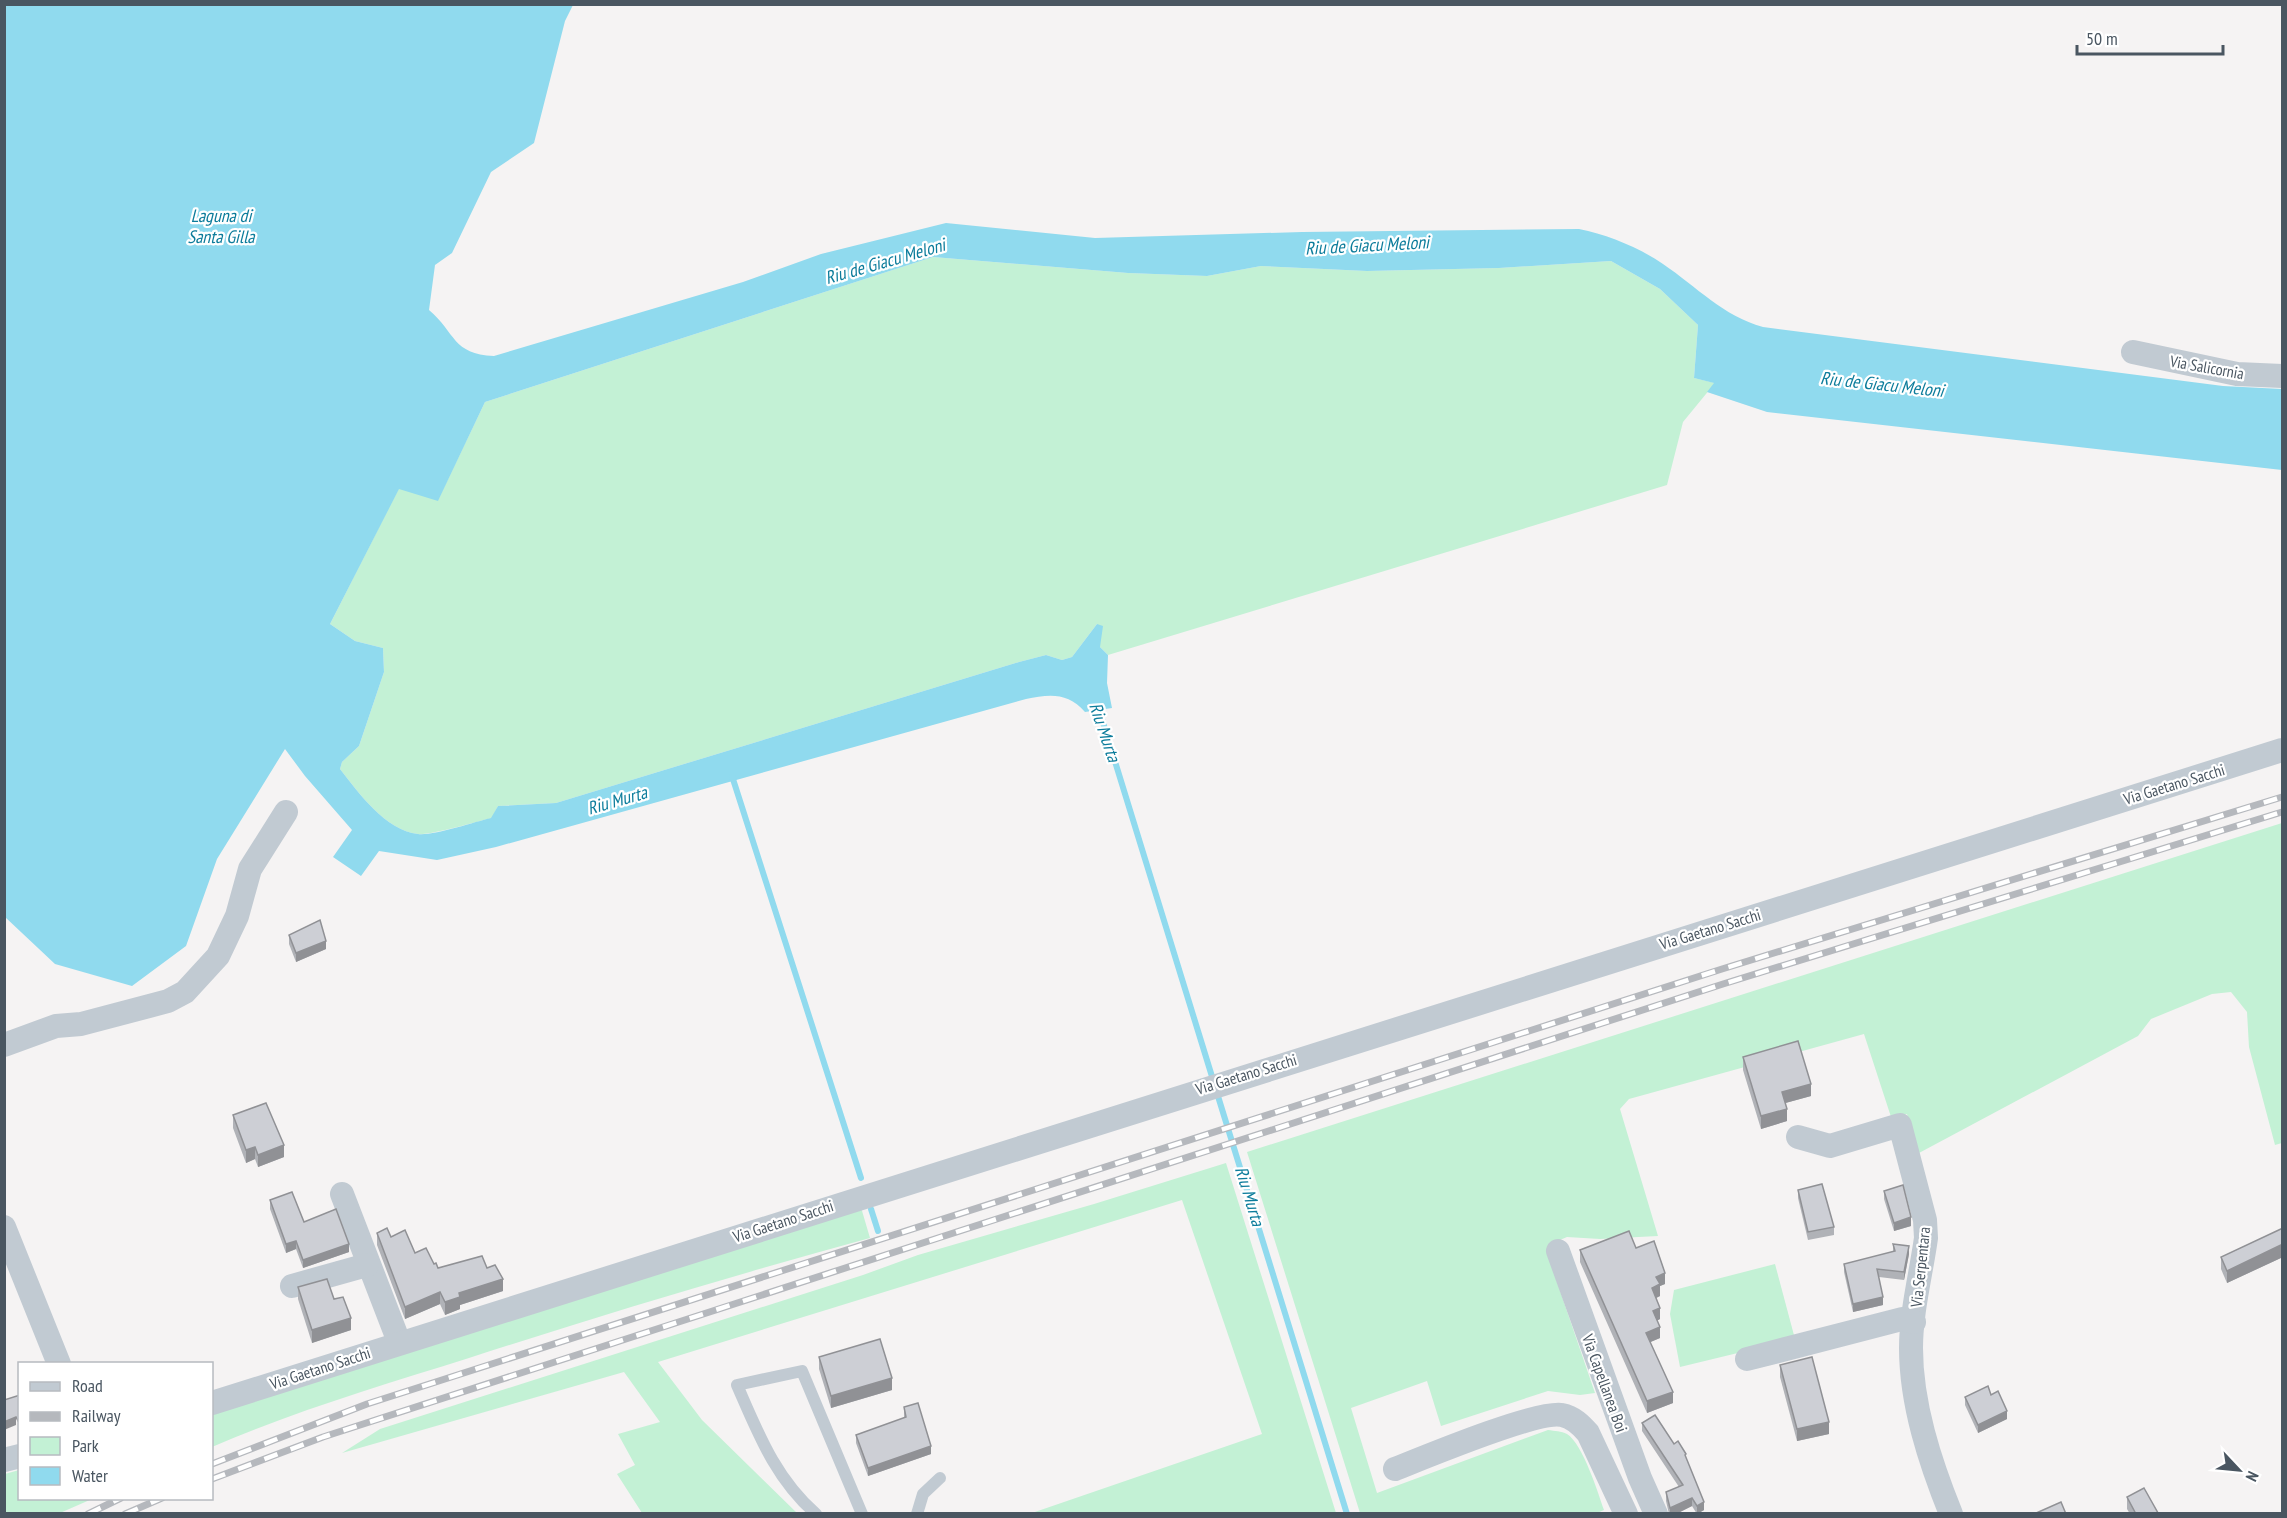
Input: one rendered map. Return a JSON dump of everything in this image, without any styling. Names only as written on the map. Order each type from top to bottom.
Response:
[{"type":"street","name":"Via Salicornia","points":[[2133,352],[2237,374],[2283,376]]},
{"type":"street","name":"Via Gaetano Sacchi","points":[[213,1402],[1197,1090],[2283,750]]},
{"type":"street","points":[[4,1045],[56,1026],[81,1024],[168,1001],[186,992],[218,956],[237,916],[250,868],[286,812]]},
{"type":"street","name":"Via Serpentara","points":[[1798,1137],[1830,1146],[1900,1125],[1925,1220],[1926,1238],[1911,1347],[1916,1402],[1934,1473],[1951,1514]]},
{"type":"street","points":[[342,1194],[399,1342]]},
{"type":"street","points":[[4,1227],[58,1362]]},
{"type":"street","name":"Via Capellanea Boi","points":[[1558,1251],[1640,1478],[1656,1514]]},
{"type":"street","points":[[292,1286],[368,1265]]},
{"type":"street","points":[[1747,1359],[1902,1319],[1914,1322]]},
{"type":"street","points":[[1395,1469],[1530,1419],[1550,1414],[1562,1415],[1581,1425],[1588,1433],[1626,1514]]},
{"type":"lane","points":[[816,1514],[802,1502],[768,1457],[736,1385],[802,1371],[862,1514]]},
{"type":"lane","points":[[917,1514],[923,1494],[940,1478]]},
{"type":"green space","points":[[933,257],[1128,273],[1207,276],[1261,266],[1367,271],[1499,268],[1611,261],[1660,289],[1698,325],[1694,378],[1715,383],[1683,422],[1667,485],[1108,655],[1100,647],[1097,624],[1072,657],[1062,660],[1046,655],[1019,662],[556,803],[498,806],[492,818],[425,834],[406,831],[395,826],[374,809],[340,769],[342,762],[359,746],[384,672],[383,648],[355,641],[330,624],[399,488],[438,500],[485,402]]},
{"type":"green space","points":[[2282,823],[2282,1143],[2275,1145],[2249,1047],[2247,1012],[2231,992],[2212,994],[2151,1019],[2138,1036],[1919,1153],[1907,1114],[1892,1120],[1864,1034],[1629,1099],[1620,1109],[1658,1236],[1600,1239],[1567,1237],[1548,1245],[1556,1279],[1595,1393],[1580,1395],[1548,1391],[1441,1426],[1427,1381],[1351,1408],[1377,1493],[1548,1430],[1565,1433],[1573,1439],[1589,1469],[1604,1510],[1597,1513],[1360,1513],[1247,1152]]},
{"type":"green space","points":[[1226,1163],[1336,1513],[1032,1513],[1262,1434],[1182,1200],[658,1362],[702,1420],[797,1513],[642,1513],[617,1474],[635,1465],[618,1434],[660,1422],[624,1372],[342,1453],[380,1429],[863,1275],[918,1255]]},
{"type":"green space","points":[[860,1204],[870,1238],[569,1326],[307,1410],[213,1447],[213,1412]]},
{"type":"green space","points":[[1775,1264],[1795,1339],[1680,1367],[1670,1314],[1674,1290]]},
{"type":"green space","points":[[18,1470],[18,1500],[90,1500],[60,1513],[5,1513],[5,1474]]},
{"type":"water","name":"Laguna di Santa Gilla","points":[[4,5],[573,5],[565,21],[534,143],[491,172],[452,253],[435,265],[429,310],[462,347],[480,354],[494,356],[743,282],[821,254],[946,223],[1095,238],[1302,232],[1579,229],[1612,238],[1643,252],[1735,316],[1763,327],[2223,386],[2282,389],[2282,470],[1767,412],[1707,392],[1714,383],[1694,378],[1698,325],[1660,289],[1611,261],[1499,268],[1367,271],[1261,266],[1207,276],[1128,273],[933,257],[485,402],[438,501],[399,489],[330,624],[355,641],[383,648],[384,672],[359,746],[342,762],[340,769],[374,809],[395,826],[418,834],[433,833],[491,818],[498,806],[556,803],[1019,662],[1046,655],[1062,660],[1072,657],[1097,624],[1103,626],[1100,647],[1108,655],[1107,683],[1112,708],[1085,712],[1079,705],[1058,696],[1026,699],[496,847],[437,860],[379,851],[361,876],[333,857],[352,830],[285,749],[217,859],[186,946],[132,986],[55,964],[5,917]]},
{"type":"building","points":[[320,920],[326,941],[296,953],[289,935]]},
{"type":"building","points":[[1798,1041],[1811,1084],[1782,1092],[1787,1109],[1761,1116],[1743,1057]]},
{"type":"building","points":[[266,1103],[284,1145],[258,1155],[255,1147],[246,1150],[233,1115]]},
{"type":"building","points":[[1822,1184],[1834,1227],[1808,1232],[1798,1190]]},
{"type":"building","points":[[1903,1185],[1911,1217],[1894,1223],[1884,1191]]},
{"type":"building","points":[[292,1192],[304,1222],[336,1209],[349,1244],[303,1260],[296,1241],[286,1244],[270,1200]]},
{"type":"building","points":[[387,1228],[391,1237],[405,1230],[415,1253],[426,1248],[438,1268],[482,1256],[487,1268],[495,1265],[503,1279],[459,1293],[460,1297],[445,1302],[440,1292],[405,1307],[377,1233]]},
{"type":"building","points":[[2283,1228],[2283,1244],[2227,1271],[2221,1257]]},
{"type":"building","points":[[1629,1231],[1636,1248],[1654,1241],[1665,1273],[1656,1277],[1660,1284],[1652,1288],[1660,1308],[1653,1311],[1660,1327],[1646,1333],[1673,1392],[1647,1401],[1580,1250]]},
{"type":"building","points":[[1893,1244],[1909,1246],[1904,1272],[1877,1269],[1883,1297],[1853,1304],[1844,1264],[1895,1251]]},
{"type":"building","points":[[327,1279],[334,1299],[343,1297],[351,1318],[312,1330],[298,1287]]},
{"type":"building","points":[[880,1339],[892,1378],[831,1396],[819,1357]]},
{"type":"building","points":[[1812,1357],[1829,1422],[1797,1429],[1780,1365]]},
{"type":"building","points":[[1988,1386],[1991,1395],[1998,1391],[2007,1411],[1978,1425],[1965,1397]]},
{"type":"building","points":[[18,1396],[18,1421],[16,1417],[4,1422],[4,1400]]},
{"type":"building","points":[[918,1403],[931,1446],[868,1468],[856,1435],[906,1417],[904,1407]]},
{"type":"building","points":[[1655,1415],[1674,1444],[1678,1441],[1686,1454],[1704,1502],[1697,1506],[1692,1498],[1670,1508],[1666,1492],[1683,1485],[1642,1423]]},
{"type":"building","points":[[2144,1488],[2158,1513],[2136,1514],[2127,1497]]},
{"type":"building","points":[[2061,1502],[2066,1514],[2034,1514]]},
{"type":"waterway","name":"Riu Murta","points":[[1097,703],[1214,1083]]},
{"type":"waterway","points":[[732,776],[861,1178]]},
{"type":"waterway","name":"Riu Murta","points":[[1217,1093],[1347,1514]]},
{"type":"waterway","points":[[871,1209],[878,1231]]},
{"type":"railway","points":[[213,1464],[367,1404],[1722,969],[2282,797]]},
{"type":"railway","points":[[213,1479],[323,1437],[1723,984],[2282,812]]},
{"type":"railway","points":[[88,1514],[117,1500]]},
{"type":"railway","points":[[125,1514],[157,1500]]},
{"type":"water label","name":"Riu de Giacu Meloni","points":[[1367,245]]},
{"type":"water label","name":"Riu de Giacu Meloni","points":[[885,261]]},
{"type":"water label","name":"Riu de Giacu Meloni","points":[[1882,384]]}]
